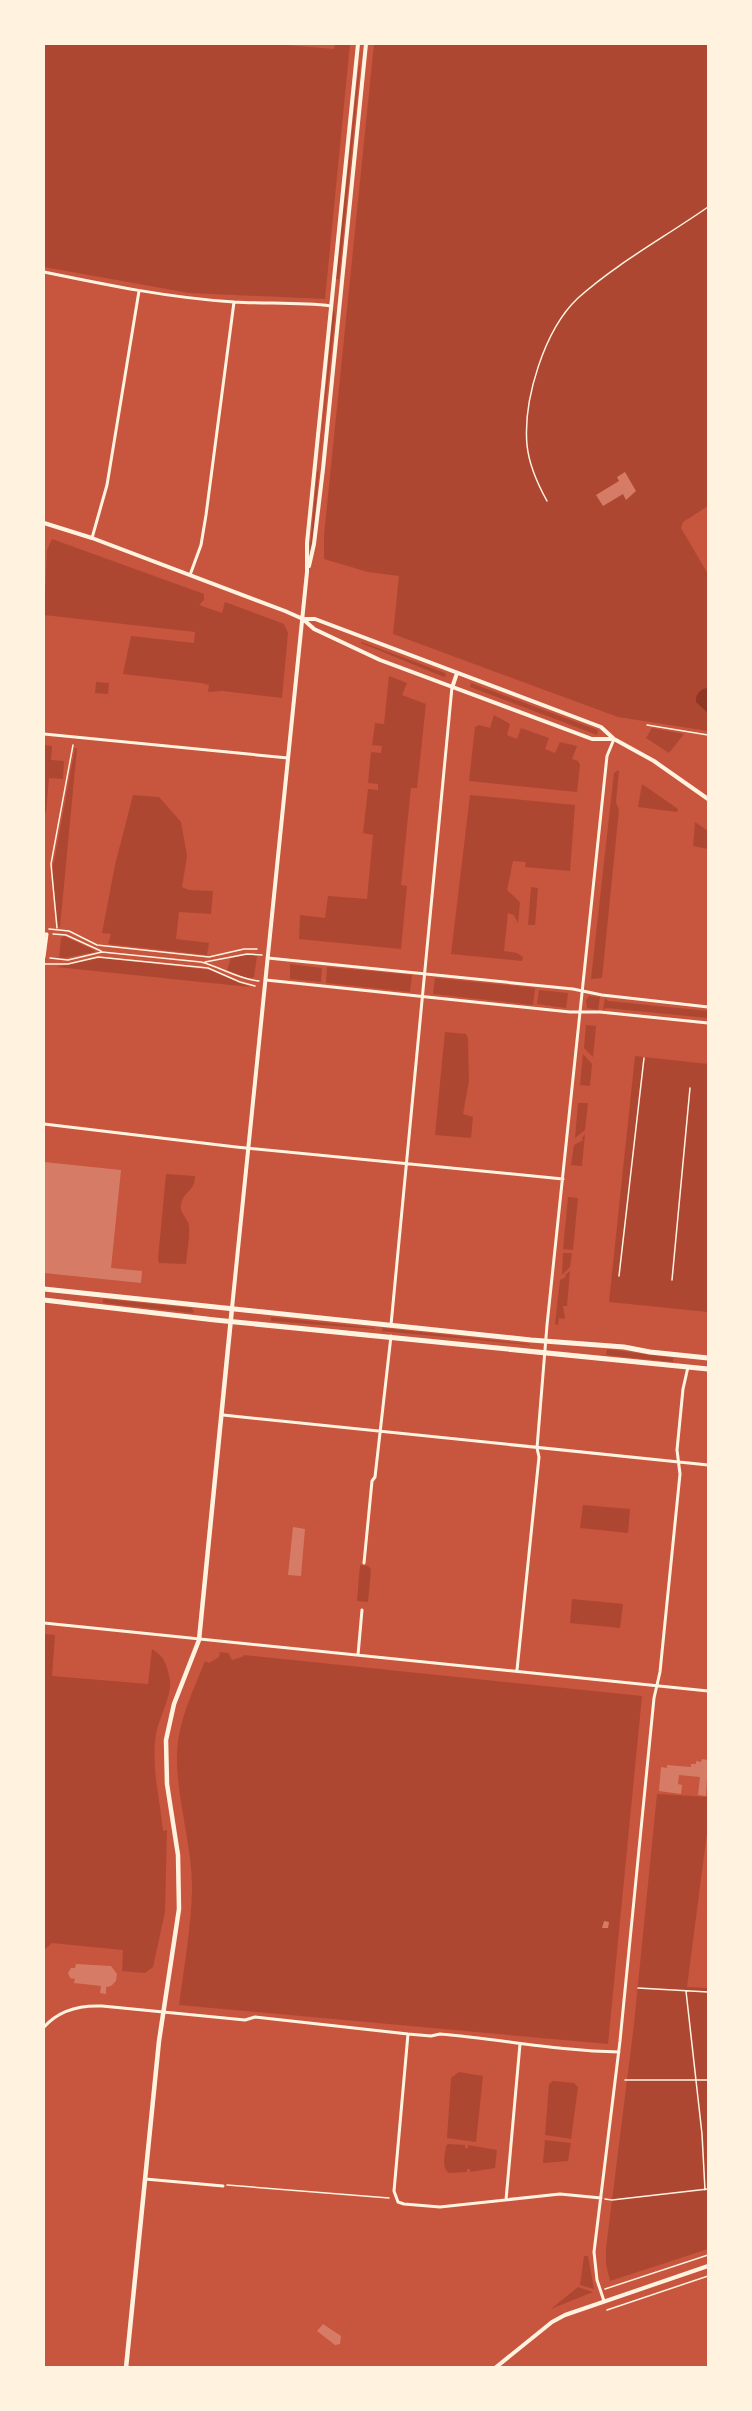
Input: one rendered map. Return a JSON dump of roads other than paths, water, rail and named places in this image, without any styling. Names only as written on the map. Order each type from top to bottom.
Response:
[{"type":"main road","points":[[44,1289],[708,1358]]},
{"type":"main road","points":[[44,1300],[231,1322],[708,1369]]},
{"type":"main road","points":[[196,1318],[198,1305]]},
{"type":"main road","points":[[126,2367],[163,2011],[176,1931],[180,1889],[175,1826],[166,1768],[166,1740],[174,1704],[199,1640],[232,1308]]},
{"type":"main road","points":[[265,1324],[266,1312]]},
{"type":"street","points":[[308,572],[307,543],[314,468],[358,44]]},
{"type":"street","points":[[232,1308],[288,758],[308,572],[315,544],[366,44]]},
{"type":"street","points":[[356,62],[364,63]]},
{"type":"street","points":[[44,272],[139,291],[234,302],[339,307]]},
{"type":"street","points":[[92,538],[107,486],[139,291]]},
{"type":"street","points":[[190,575],[201,545],[206,514],[234,302]]},
{"type":"street","points":[[314,468],[323,469]]},
{"type":"street","points":[[44,523],[92,538],[303,619],[314,629],[380,660],[453,685],[592,739],[614,739]]},
{"type":"street","points":[[303,619],[315,619],[601,727],[614,739],[654,761],[708,799]]},
{"type":"street","points":[[391,1325],[423,973],[453,685],[457,673]]},
{"type":"street","points":[[44,734],[288,758]]},
{"type":"street","points":[[517,1670],[539,1457],[537,1448],[562,1179],[607,756],[614,739]]},
{"type":"street","points":[[44,957],[45,934]]},
{"type":"street","points":[[268,958],[423,973],[708,1007]]},
{"type":"street","points":[[265,980],[708,1023]]},
{"type":"street","points":[[44,1124],[248,1148],[562,1179]]},
{"type":"street","points":[[364,1563],[391,1336]]},
{"type":"street","points":[[604,2301],[594,2252],[619,2052],[656,1686],[660,1672],[680,1474],[677,1450],[682,1389],[688,1367]]},
{"type":"street","points":[[223,1415],[708,1465]]},
{"type":"street","points":[[358,1654],[362,1611]]},
{"type":"street","points":[[44,1623],[708,1691]]},
{"type":"street","points":[[44,2027],[57,2015],[80,2007],[102,2006],[246,2020],[255,2017],[431,2036],[440,2034],[503,2039],[520,2044],[619,2052]]},
{"type":"street","points":[[408,2034],[394,2191],[396,2198],[404,2204],[429,2206],[560,2194],[601,2198]]},
{"type":"street","points":[[506,2200],[520,2044]]},
{"type":"street","points":[[145,2179],[223,2186]]},
{"type":"street","points":[[495,2367],[561,2317],[708,2266]]}]
